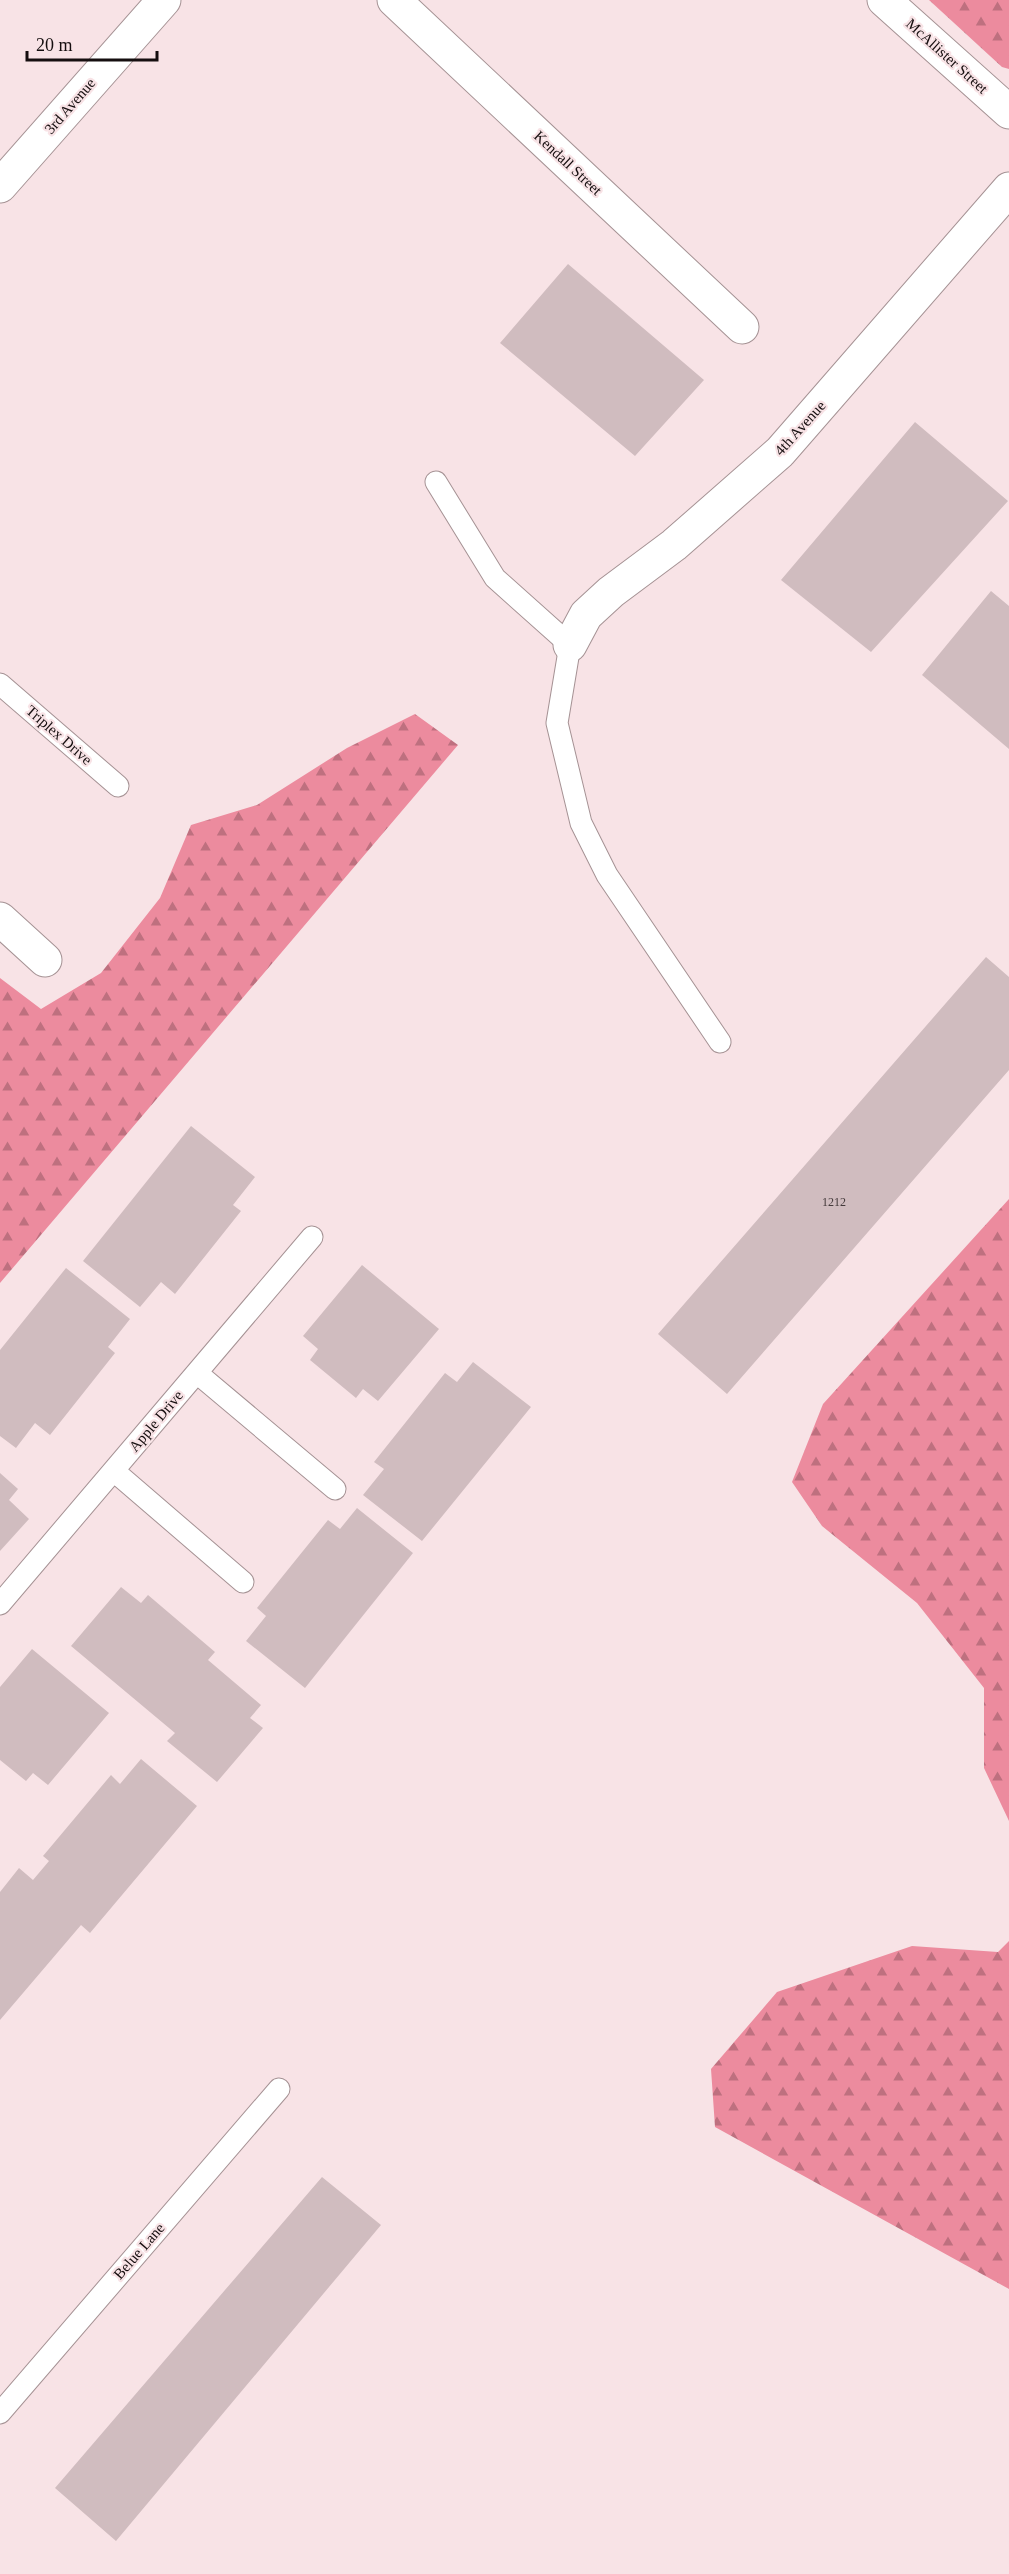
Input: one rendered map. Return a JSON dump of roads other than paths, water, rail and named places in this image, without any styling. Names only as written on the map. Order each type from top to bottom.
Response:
[{"type":"street","name":"3rd Avenue","points":[[0,186],[164,0]]},
{"type":"street","name":"Kendall Street","points":[[394,0],[742,327]]},
{"type":"street","name":"McAllister Street","points":[[884,0],[1009,112]]},
{"type":"street","name":"4th Avenue","points":[[570,645],[586,615],[611,592],[674,545],[780,452],[1009,189]]},
{"type":"street","points":[[0,919],[45,960]]},
{"type":"lane","points":[[436,482],[495,579],[570,645],[557,723],[581,823],[607,874],[720,1042]]},
{"type":"lane","name":"Triplex Drive","points":[[0,684],[118,786]]},
{"type":"lane","name":"Apple Drive","points":[[0,1604],[312,1237]]},
{"type":"lane","points":[[197,1372],[335,1489]]},
{"type":"lane","points":[[114,1471],[243,1582]]},
{"type":"lane","name":"Belue Lane","points":[[0,2413],[279,2089]]}]
